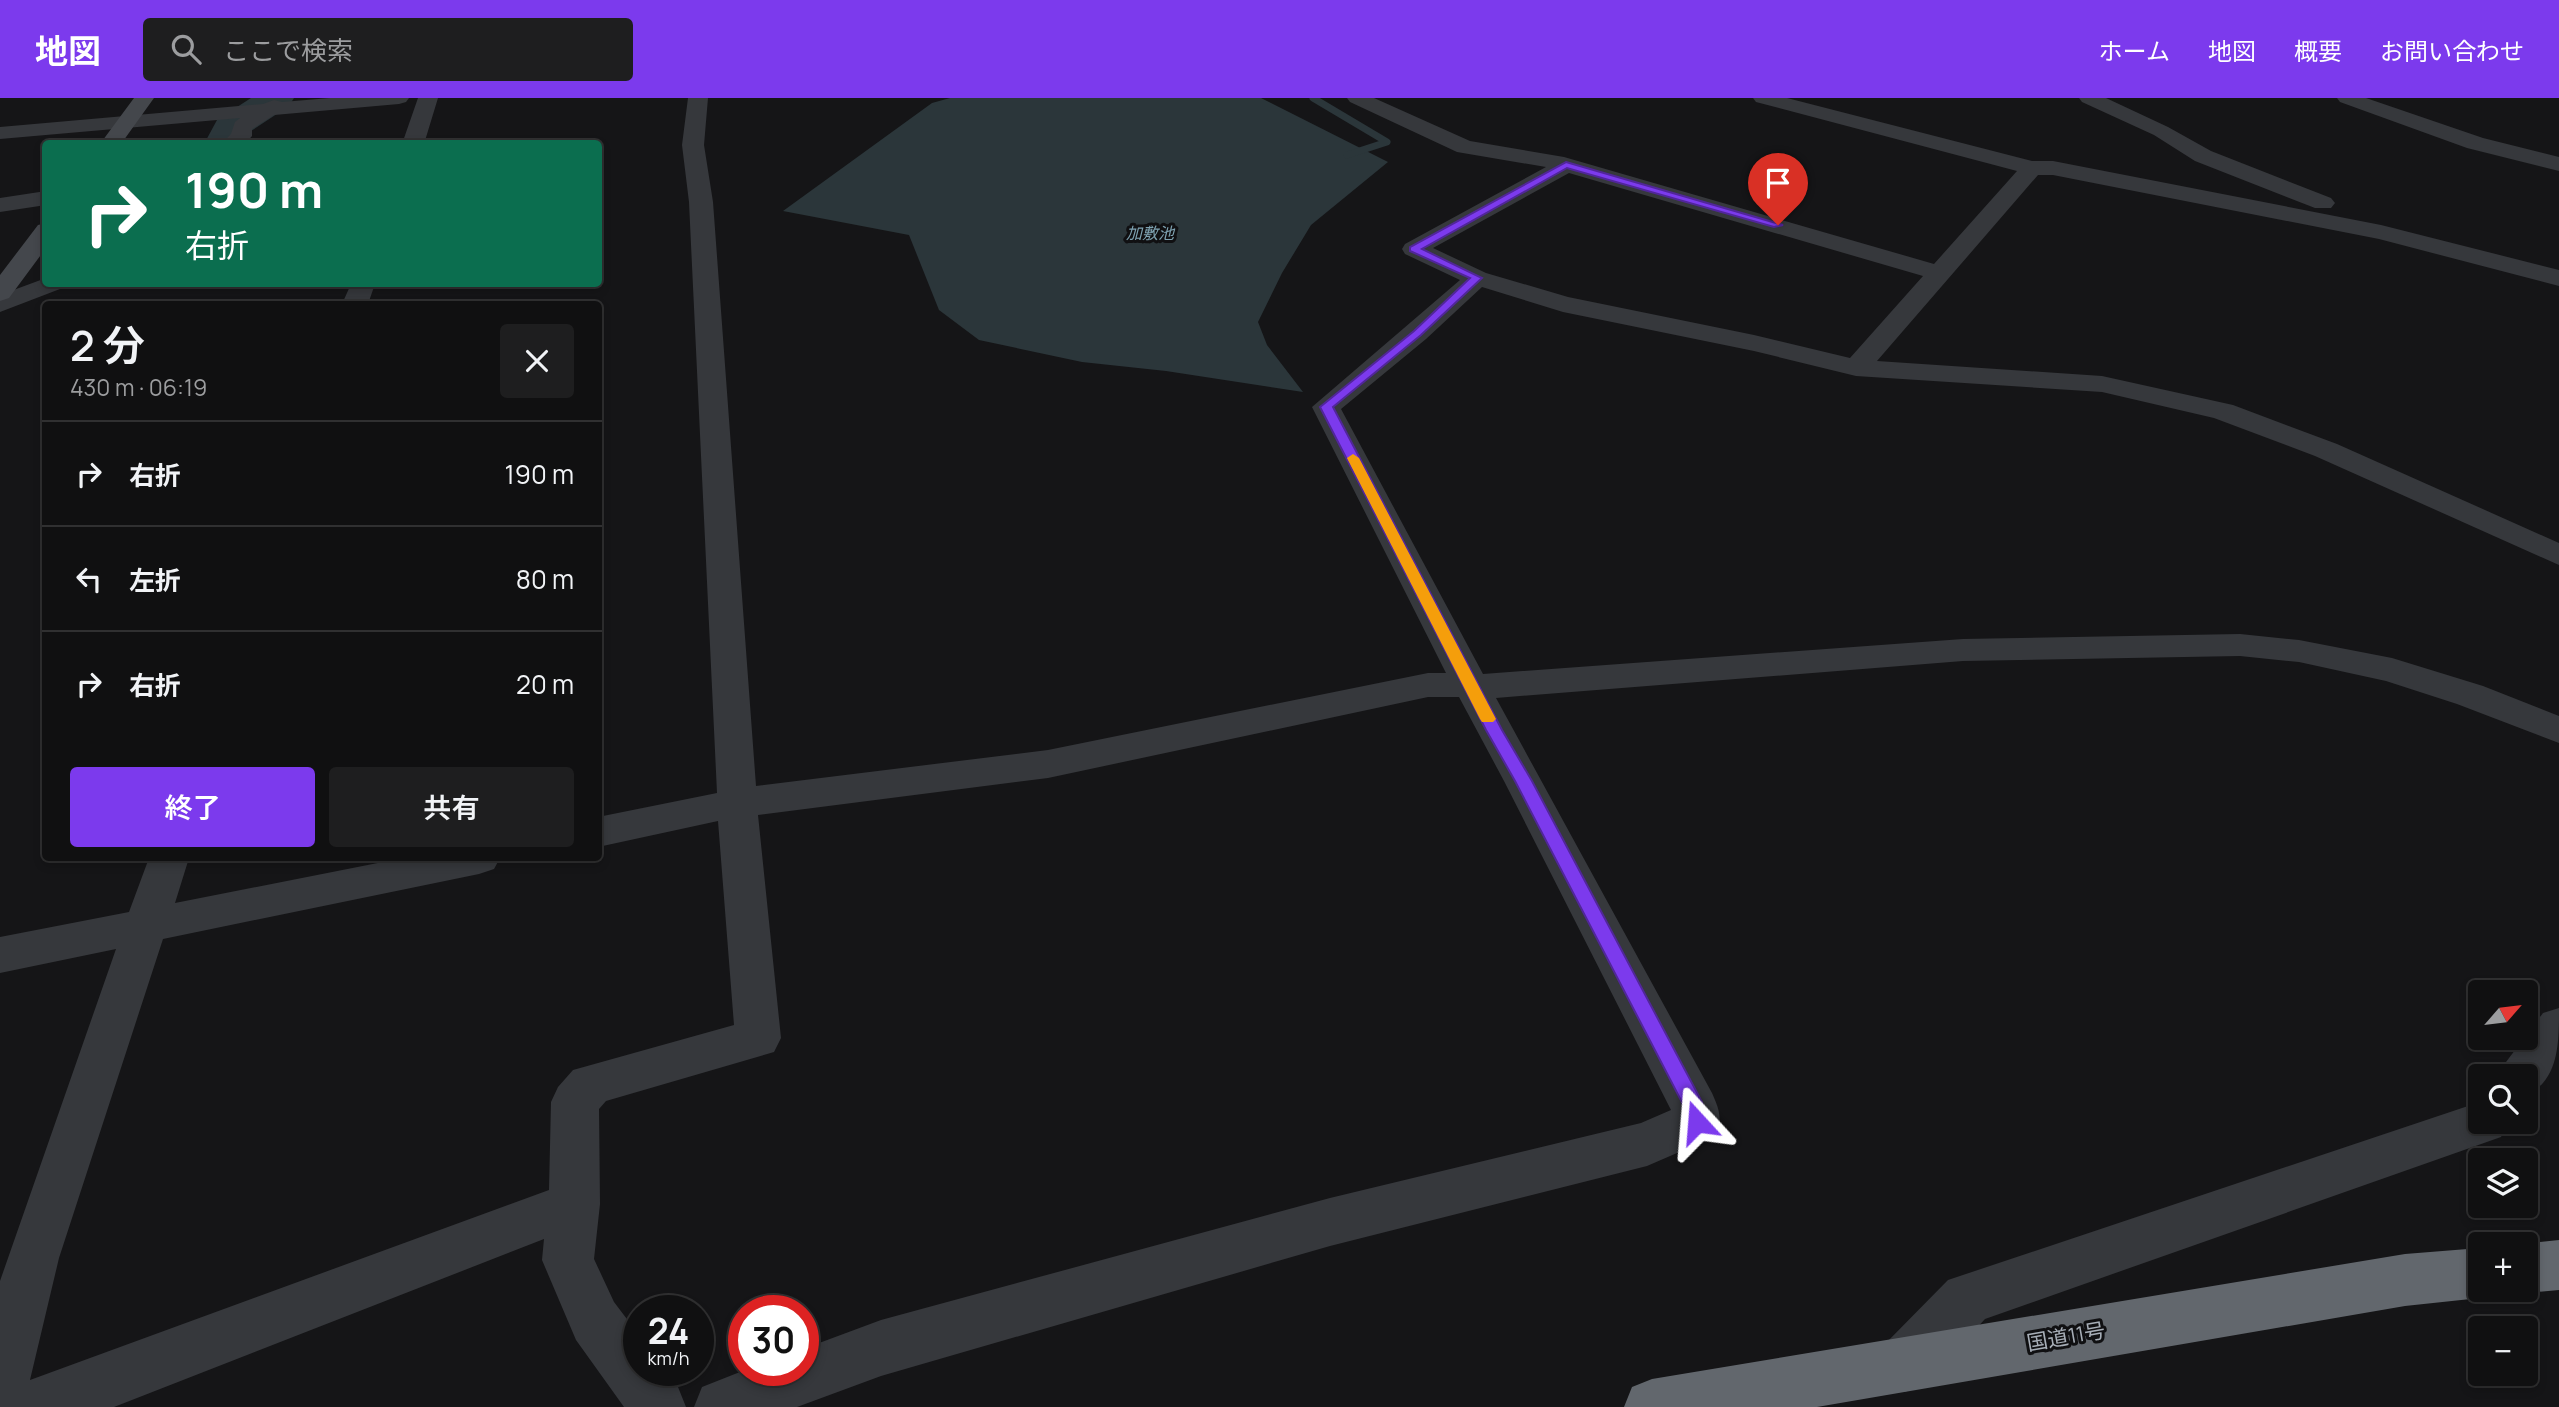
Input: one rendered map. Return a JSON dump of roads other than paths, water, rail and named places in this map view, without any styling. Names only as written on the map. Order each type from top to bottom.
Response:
[{"type":"highway","points":[[2538,1267],[2559,1265]]},
{"type":"highway","name":"国道11号","points":[[1652,1407],[1721,1403],[1905,1364],[2404,1280],[2468,1274]]},
{"type":"main road","points":[[113,140],[144,98]]},
{"type":"main road","points":[[0,293],[42,235]]},
{"type":"street","points":[[0,133],[266,107],[400,98]]},
{"type":"street","points":[[414,140],[428,98]]},
{"type":"street","points":[[658,1407],[595,1321],[568,1261],[575,1204],[575,1102],[590,1085],[758,1038],[737,803],[701,202],[693,145],[698,98]]},
{"type":"street","points":[[1357,98],[1465,147],[1566,165],[1940,273]]},
{"type":"street","points":[[1763,98],[2032,168],[2053,169],[2381,232],[2559,278]]},
{"type":"street","points":[[2089,98],[2161,131],[2203,156],[2366,220],[2381,232]]},
{"type":"street","points":[[2347,98],[2475,143],[2559,164]]},
{"type":"street","points":[[236,140],[241,136],[242,126],[266,107]]},
{"type":"street","points":[[1566,165],[1414,249],[1477,278],[1563,304],[1754,343],[1856,368],[2102,384],[2223,411],[2326,450],[2559,555]]},
{"type":"street","points":[[1856,368],[2032,168]]},
{"type":"street","points":[[0,205],[42,199]]},
{"type":"street","points":[[722,1407],[881,1348],[1330,1223],[1647,1144],[1697,1122],[1695,1108],[1530,793],[1469,684],[1326,407],[1418,333],[1477,278]]},
{"type":"street","points":[[0,304],[43,287]]},
{"type":"street","points":[[602,831],[737,803],[1048,764],[1428,685],[1507,686],[1963,650],[2240,645],[2299,651],[2392,670],[2470,695],[2559,730]]},
{"type":"street","points":[[6,1407],[2,1375],[33,1258],[168,861]]},
{"type":"street","points":[[0,955],[147,923],[464,861]]},
{"type":"street","points":[[2532,1064],[2559,1027]]},
{"type":"street","points":[[1905,1364],[1967,1299],[2468,1127]]},
{"type":"street","points":[[33,1407],[85,1390],[575,1204]]},
{"type":"water","name":"加敷池","points":[[950,98],[1261,98],[1388,162],[1311,225],[1282,273],[1258,322],[1267,345],[1303,392],[1166,371],[1082,362],[979,340],[939,310],[909,235],[783,211],[932,103]]},
{"type":"waterway","points":[[227,140],[230,128],[276,98]]},
{"type":"waterway","points":[[1313,98],[1387,142],[1347,155]]}]
